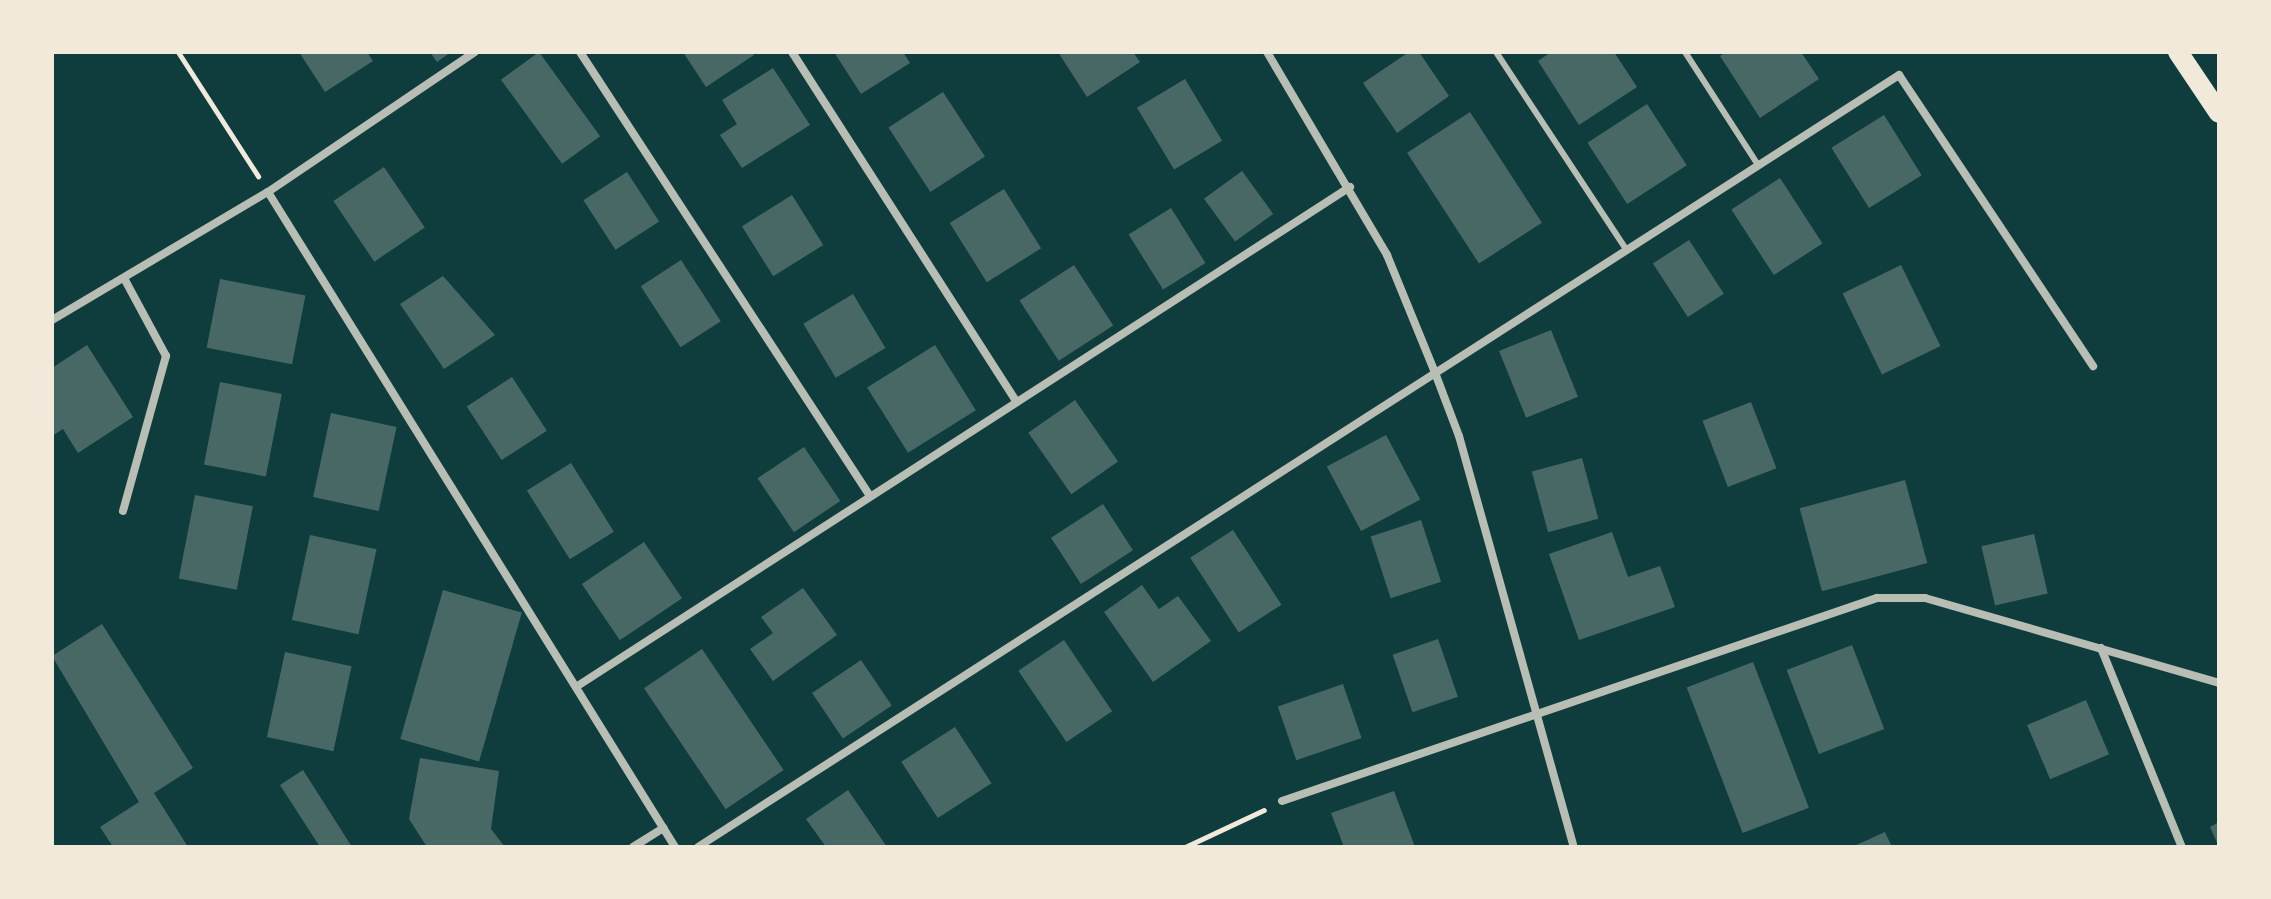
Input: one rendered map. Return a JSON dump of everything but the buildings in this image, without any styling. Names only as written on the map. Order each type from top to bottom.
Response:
[{"type":"main road","points":[[2178,52],[2219,113]]},
{"type":"street","points":[[52,320],[125,280],[268,192],[475,52]]},
{"type":"street","points":[[580,52],[870,496]]},
{"type":"street","points":[[792,52],[1017,402]]},
{"type":"street","points":[[1267,52],[1350,187],[1434,370],[1459,436],[1532,711],[1574,847]]},
{"type":"street","points":[[698,847],[1434,370],[1899,75],[2093,366]]},
{"type":"street","points":[[579,685],[1350,187]]},
{"type":"street","points":[[268,192],[579,685],[675,847]]},
{"type":"street","points":[[123,511],[166,356],[125,280]]},
{"type":"street","points":[[1282,801],[1532,711],[1877,598],[1925,598],[2219,683]]},
{"type":"street","points":[[2101,648],[2182,847]]},
{"type":"street","points":[[633,847],[664,828]]},
{"type":"lane","points":[[1496,52],[1626,249]]},
{"type":"lane","points":[[1685,52],[1758,165]]},
{"type":"path","points":[[178,52],[268,192]]},
{"type":"path","points":[[1185,847],[1282,801]]}]
